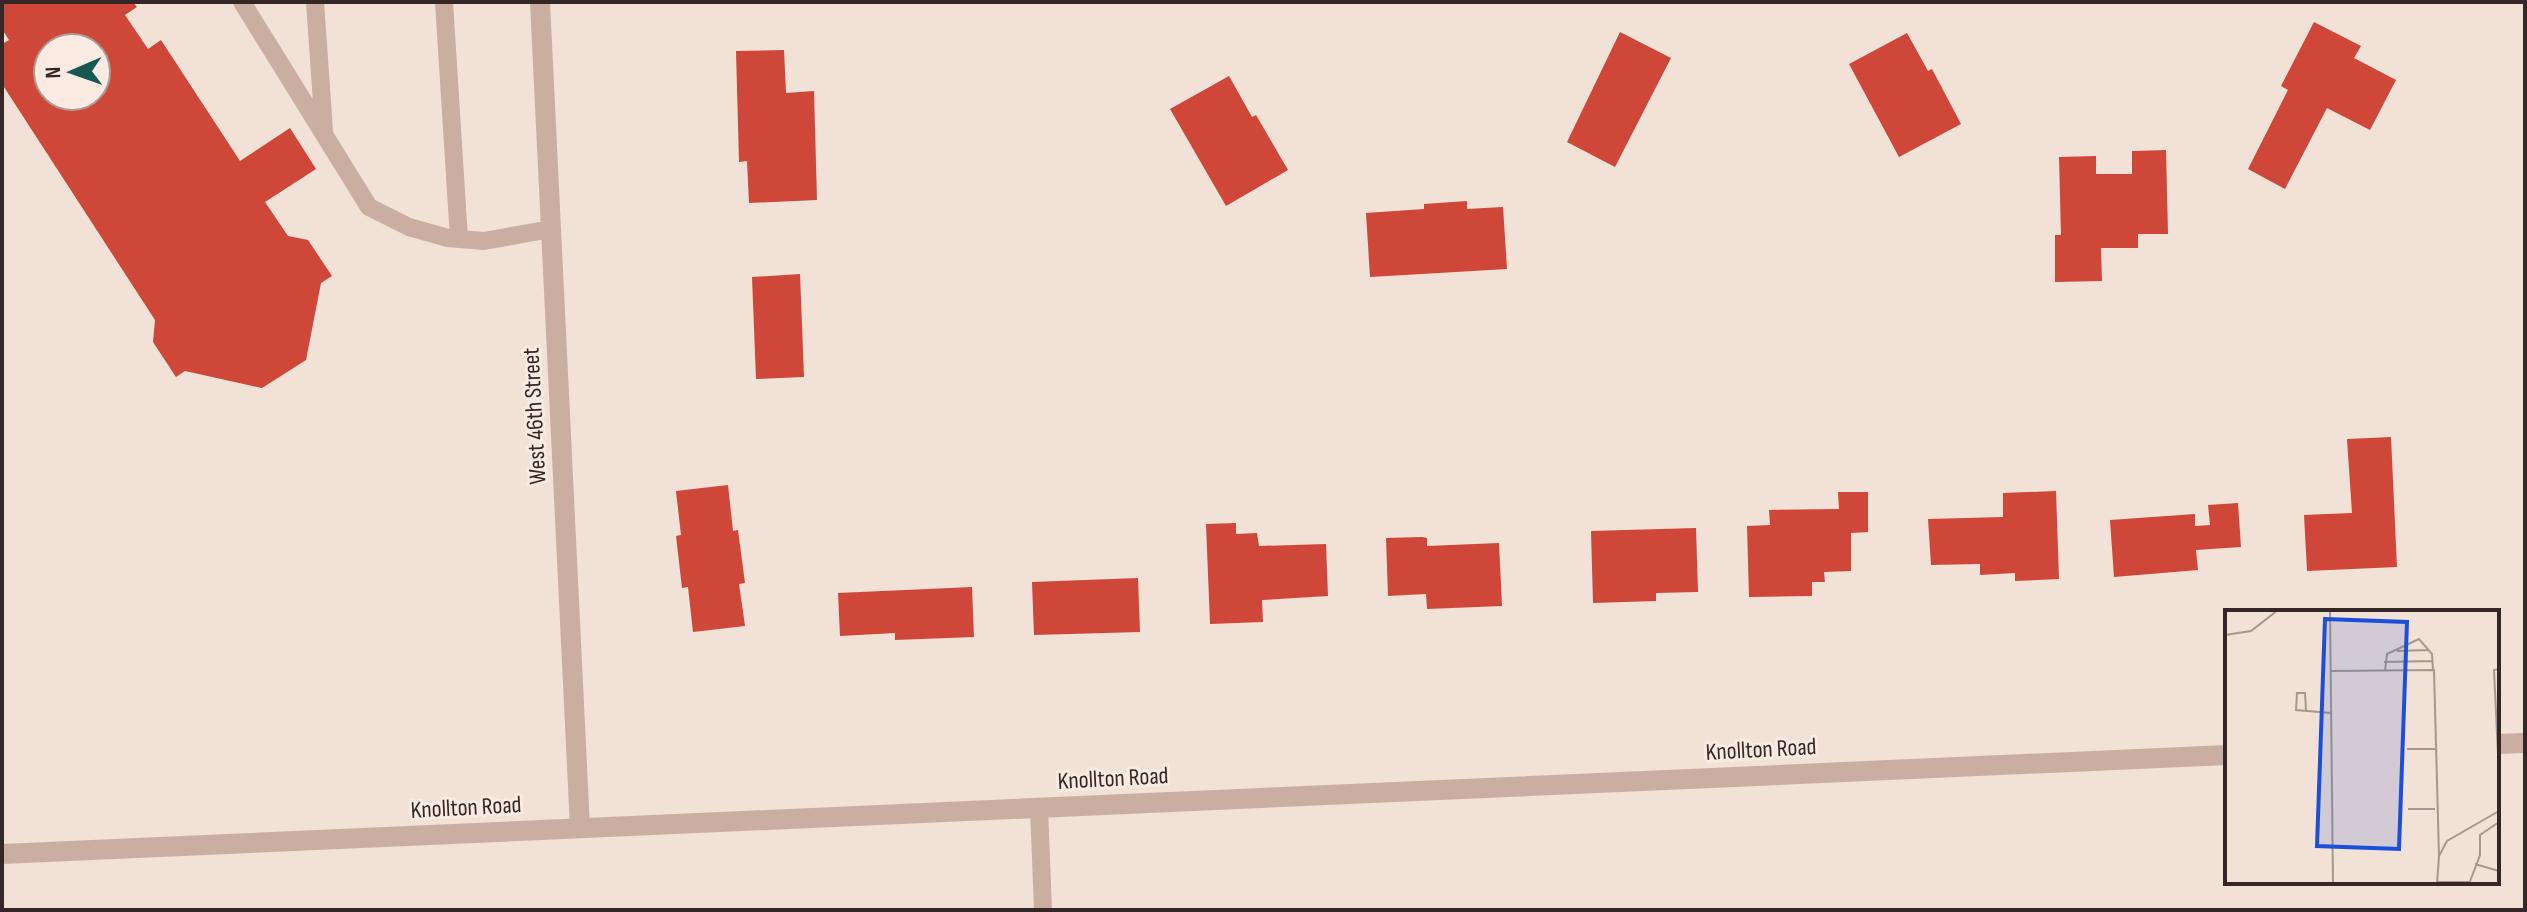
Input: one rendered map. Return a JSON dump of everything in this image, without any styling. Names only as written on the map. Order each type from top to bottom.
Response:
[{"type":"street","name":"West 46th Street","points":[[540,2],[580,828]]},
{"type":"street","points":[[2499,744],[2525,743]]},
{"type":"street","name":"Knollton Road","points":[[2,854],[2225,755]]},
{"type":"lane","points":[[242,2],[369,207],[409,227],[459,239],[484,241],[551,229]]},
{"type":"lane","points":[[315,2],[324,134]]},
{"type":"lane","points":[[444,2],[459,239]]},
{"type":"lane","points":[[1039,808],[1043,910]]},
{"type":"building","points":[[2,2],[133,2],[137,7],[125,15],[148,49],[161,40],[240,161],[290,128],[316,169],[265,202],[288,236],[308,240],[332,276],[321,283],[306,360],[262,388],[185,371],[176,377],[153,342],[155,320],[2,84],[2,44],[9,40],[2,29]]},
{"type":"building","points":[[2314,22],[2361,46],[2354,58],[2396,80],[2370,130],[2327,108],[2285,189],[2248,169],[2288,90],[2281,86]]},
{"type":"building","points":[[1620,32],[1671,58],[1615,167],[1567,142]]},
{"type":"building","points":[[1907,33],[1928,71],[1932,69],[1961,124],[1899,157],[1849,64]]},
{"type":"building","points":[[784,50],[786,93],[814,91],[817,200],[749,203],[747,161],[739,162],[736,51]]},
{"type":"building","points":[[1229,76],[1288,170],[1226,206],[1170,109]]},
{"type":"building","points":[[2166,150],[2168,234],[2138,234],[2138,248],[2101,248],[2102,281],[2055,282],[2055,235],[2061,235],[2059,157],[2096,156],[2096,174],[2132,174],[2132,151]]},
{"type":"building","points":[[1467,201],[1467,209],[1503,207],[1507,269],[1370,277],[1366,213],[1424,209],[1424,204]]},
{"type":"building","points":[[800,274],[804,377],[756,379],[752,277]]},
{"type":"building","points":[[2391,437],[2397,567],[2307,571],[2304,515],[2352,513],[2347,439]]},
{"type":"building","points":[[728,485],[733,531],[738,530],[745,583],[739,584],[745,626],[693,632],[688,587],[682,588],[676,536],[681,535],[676,491]]},
{"type":"building","points":[[2056,491],[2059,579],[2015,581],[2015,573],[1980,575],[1980,564],[1931,565],[1928,519],[2003,517],[2003,493]]},
{"type":"building","points":[[1838,492],[1868,492],[1868,532],[1851,533],[1851,571],[1824,572],[1825,582],[1812,582],[1812,596],[1749,597],[1747,526],[1770,525],[1769,510],[1839,509]]},
{"type":"building","points":[[2238,503],[2241,547],[2196,550],[2198,570],[2114,577],[2110,520],[2195,514],[2195,526],[2210,525],[2208,505]]},
{"type":"building","points":[[1236,523],[1236,534],[1257,533],[1259,546],[1326,544],[1328,596],[1262,600],[1263,622],[1210,624],[1206,524]]},
{"type":"building","points":[[1696,528],[1698,592],[1656,593],[1656,601],[1593,603],[1591,531]]},
{"type":"building","points":[[1386,538],[1427,538],[1427,546],[1499,543],[1502,606],[1427,609],[1426,594],[1388,596]]},
{"type":"building","points":[[1138,578],[1140,632],[1034,635],[1032,582]]},
{"type":"building","points":[[972,587],[974,637],[895,640],[895,633],[840,636],[838,593]]}]
